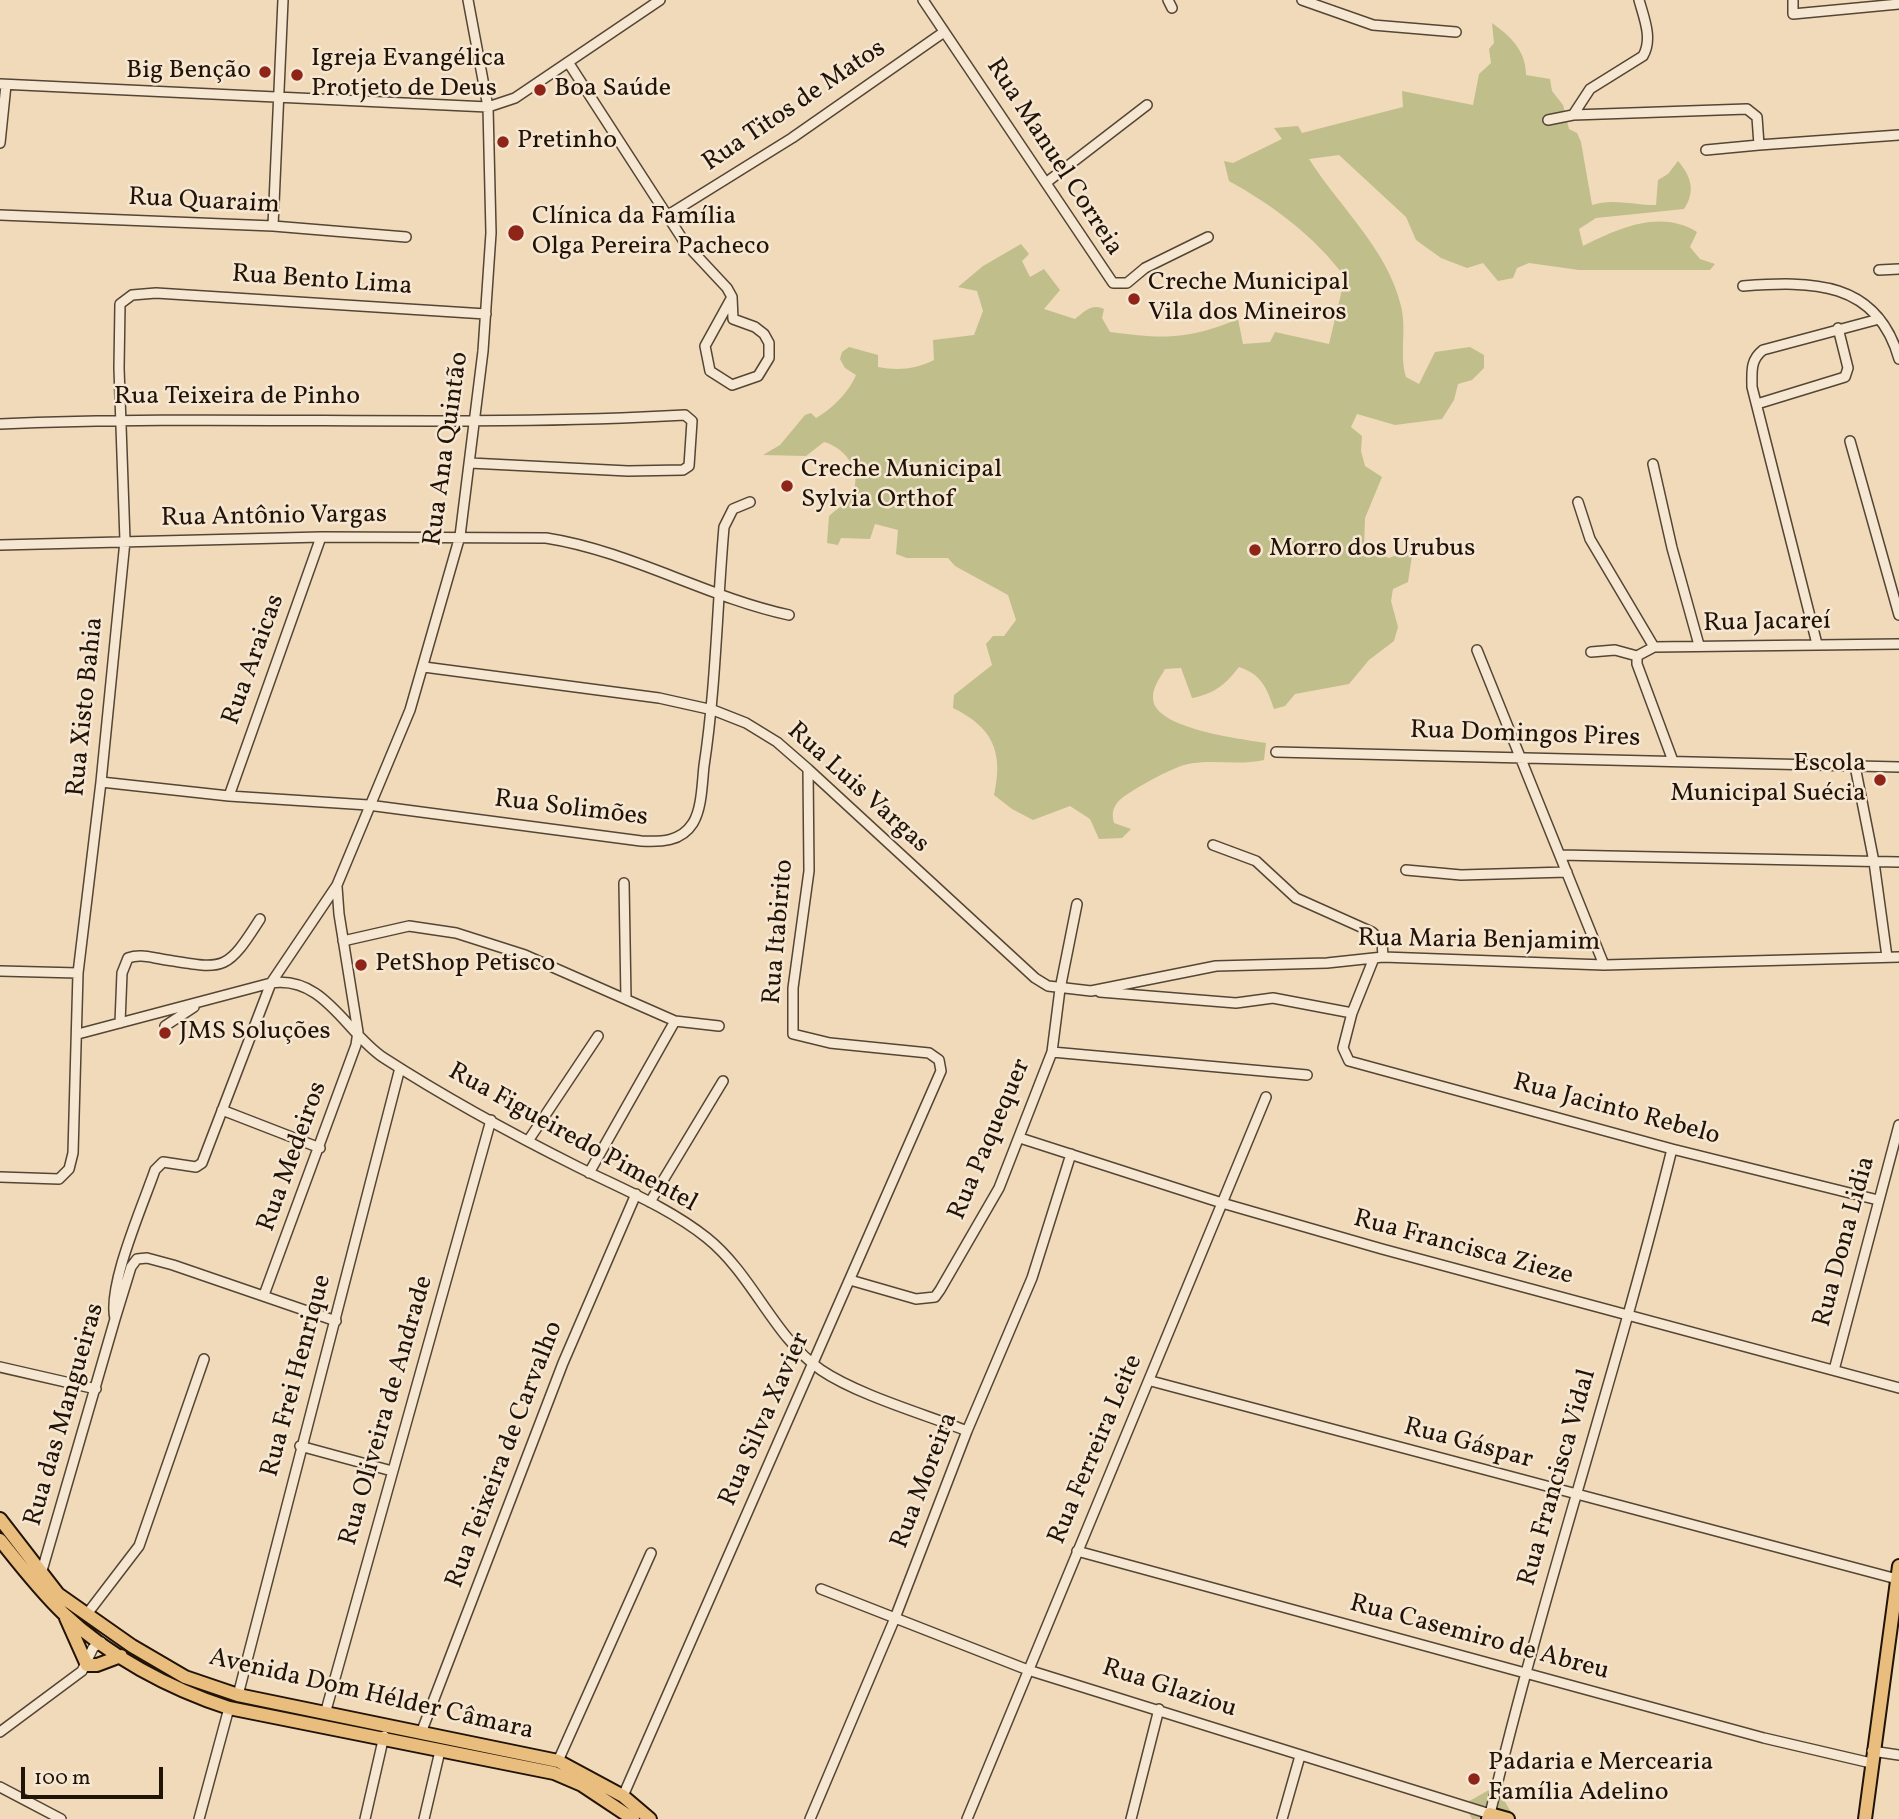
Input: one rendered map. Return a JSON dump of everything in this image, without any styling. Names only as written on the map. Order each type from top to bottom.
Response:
[{"type":"main road","name":"Avenida Dom Hélder Câmara","points":[[0,1519],[58,1594],[132,1646],[185,1677],[237,1695],[558,1761],[623,1796],[650,1819]]},
{"type":"main road","name":"Avenida Dom Hélder Câmara","points":[[0,1540],[64,1614],[121,1656],[180,1689],[229,1707],[554,1773],[582,1785],[633,1819]]},
{"type":"main road","points":[[1865,1819],[1871,1757],[1899,1566]]},
{"type":"main road","points":[[64,1614],[86,1665],[121,1656]]},
{"type":"main road","points":[[101,1642],[108,1640],[132,1646]]},
{"type":"main road","name":"Rua Glaziou","points":[[1489,1816],[1508,1819]]},
{"type":"street","points":[[273,226],[283,0]]},
{"type":"street","name":"Rua Ana Quintão","points":[[337,885],[368,805],[410,710],[460,536],[486,314],[491,233],[488,107],[468,0]]},
{"type":"street","points":[[0,143],[3,84],[488,107],[515,98],[660,0]]},
{"type":"street","name":"Rua Manuel Correia","points":[[923,0],[1047,181],[1107,277],[1118,285],[1127,283],[1145,268],[1186,245],[1208,237]]},
{"type":"street","points":[[1302,0],[1373,25],[1456,32]]},
{"type":"street","points":[[1573,116],[1590,89],[1643,56],[1647,49],[1646,24],[1639,0]]},
{"type":"street","points":[[1793,0],[1793,14],[1899,4]]},
{"type":"street","name":"Rua Titos de Matos","points":[[668,215],[792,138],[944,32]]},
{"type":"street","points":[[568,62],[685,243],[732,297],[733,319],[755,327],[764,334],[769,343],[769,358],[758,376],[732,385],[710,371],[705,346],[732,297]]},
{"type":"street","points":[[1047,181],[1146,105]]},
{"type":"street","points":[[1548,120],[1573,116],[1747,109],[1757,117],[1759,145]]},
{"type":"street","points":[[1706,150],[1899,135]]},
{"type":"street","name":"Rua Quaraim","points":[[0,215],[273,226],[406,237]]},
{"type":"street","points":[[1879,271],[1899,269]]},
{"type":"street","points":[[1743,286],[1810,283],[1851,296],[1879,319],[1895,345],[1899,359]]},
{"type":"street","name":"Rua Bento Lima","points":[[156,292],[486,314]]},
{"type":"street","name":"Rua Xisto Bahia","points":[[0,1177],[59,1179],[69,1169],[73,1153],[78,973],[102,782],[125,541],[120,419],[120,304],[132,295],[156,292]]},
{"type":"street","points":[[1817,644],[1752,387],[1753,360],[1763,350],[1879,319]]},
{"type":"street","points":[[1757,404],[1845,377],[1848,368],[1838,328]]},
{"type":"street","name":"Rua Teixeira de Pinho","points":[[0,424],[120,419],[474,419],[685,415],[692,421],[689,466],[683,470],[628,471],[470,463]]},
{"type":"street","points":[[1850,441],[1899,615]]},
{"type":"street","points":[[1653,464],[1672,548],[1699,645]]},
{"type":"street","name":"Rua Solimões","points":[[102,782],[229,796],[368,805],[664,842],[688,830],[698,813],[713,710],[724,527],[733,509],[750,502]]},
{"type":"street","points":[[1578,502],[1590,539],[1654,647]]},
{"type":"street","name":"Rua Antônio Vargas","points":[[0,545],[320,537],[546,538],[576,543],[718,595],[789,615]]},
{"type":"street","name":"Rua Araicas","points":[[229,796],[320,537]]},
{"type":"street","name":"Rua Jacareí","points":[[1637,656],[1654,647],[1899,644]]},
{"type":"street","points":[[1477,650],[1605,965]]},
{"type":"street","points":[[1591,652],[1615,650],[1637,656],[1637,664],[1673,761]]},
{"type":"street","name":"Rua Luis Vargas","points":[[424,667],[659,698],[713,710],[756,730],[808,769],[1035,978],[1060,989]]},
{"type":"street","name":"Rua Domingos Pires","points":[[1276,752],[1899,767]]},
{"type":"street","points":[[1855,766],[1874,862],[1887,957]]},
{"type":"street","name":"Rua Itabirito","points":[[808,769],[809,872],[793,988],[793,1034],[830,1043],[929,1053],[939,1060]]},
{"type":"street","points":[[1091,991],[1236,1003],[1273,998],[1352,1013],[1378,958],[1382,941],[1372,932],[1296,898],[1256,861],[1213,845]]},
{"type":"street","points":[[1560,855],[1899,862]]},
{"type":"street","points":[[1406,870],[1461,875],[1567,872]]},
{"type":"street","points":[[624,883],[626,999]]},
{"type":"street","points":[[337,885],[358,1032]]},
{"type":"street","points":[[116,1319],[113,1308],[117,1281],[155,1170],[160,1164],[170,1161],[196,1167],[206,1154],[271,983],[337,885]]},
{"type":"street","name":"Rua Paquequer","points":[[850,1280],[916,1299],[934,1297],[987,1212],[1020,1138],[1052,1052],[1060,989],[1077,904]]},
{"type":"street","points":[[120,1023],[123,965],[128,958],[139,956],[205,965],[225,964],[237,955],[260,919]]},
{"type":"street","points":[[343,941],[409,926],[456,933],[524,955],[675,1021],[719,1026]]},
{"type":"street","name":"Rua Maria Benjamim","points":[[1060,989],[1091,991],[1216,966],[1378,958],[1605,965],[1899,957]]},
{"type":"street","points":[[0,971],[78,973]]},
{"type":"street","name":"Rua Figueiredo Pimentel","points":[[78,1034],[271,983],[287,981],[311,990],[358,1032],[371,1048],[400,1068],[528,1141],[636,1194],[711,1241],[783,1333],[813,1364],[831,1376],[967,1430]]},
{"type":"street","name":"Rua Figueiredo Pimentel","points":[[165,1026],[205,1001]]},
{"type":"street","name":"Rua Jacinto Rebelo","points":[[1352,1013],[1343,1048],[1345,1057],[1354,1063],[1672,1149],[1878,1200]]},
{"type":"street","points":[[589,1173],[675,1021]]},
{"type":"street","name":"Rua Medeiros","points":[[264,1296],[320,1148],[358,1032]]},
{"type":"street","points":[[528,1141],[598,1036]]},
{"type":"street","points":[[1052,1052],[1307,1075]]},
{"type":"street","name":"Rua Silva Xavier","points":[[623,1796],[941,1071],[939,1060]]},
{"type":"street","name":"Rua Frei Henrique","points":[[237,1695],[400,1068]]},
{"type":"street","points":[[650,1202],[723,1081]]},
{"type":"street","name":"Rua Ferreira Leite","points":[[967,1819],[1077,1551],[1151,1381],[1266,1097]]},
{"type":"street","points":[[222,1110],[320,1148]]},
{"type":"street","name":"Rua Oliveira de Andrade","points":[[325,1714],[491,1120]]},
{"type":"street","name":"Rua Dona Lidia","points":[[1834,1370],[1899,1125]]},
{"type":"street","name":"Rua Francisca Zieze","points":[[1020,1138],[1222,1203],[1899,1388]]},
{"type":"street","name":"Rua Francisca Vidal","points":[[1489,1816],[1576,1496],[1630,1315],[1672,1149]]},
{"type":"street","name":"Rua Moreira","points":[[810,1819],[895,1618],[967,1430],[1032,1278],[1071,1154]]},
{"type":"street","name":"Rua Teixeira de Carvalho","points":[[421,1733],[567,1353],[636,1194]]},
{"type":"street","name":"Rua das Mangueiras","points":[[41,1574],[131,1267],[137,1259],[147,1258],[264,1296]]},
{"type":"street","points":[[264,1296],[336,1321]]},
{"type":"street","points":[[87,1615],[139,1546],[204,1359]]},
{"type":"street","points":[[0,1367],[96,1389]]},
{"type":"street","name":"Rua Gáspar","points":[[1151,1381],[1576,1496],[1897,1579]]},
{"type":"street","points":[[300,1446],[392,1471]]},
{"type":"street","name":"Rua Casemiro de Abreu","points":[[1077,1551],[1527,1674],[1871,1757],[1899,1755]]},
{"type":"street","points":[[558,1761],[651,1553]]},
{"type":"street","name":"Rua Glaziou","points":[[821,1590],[1028,1670],[1159,1709],[1489,1816]]},
{"type":"street","points":[[0,1731],[86,1665],[93,1648],[101,1642]]},
{"type":"street","points":[[199,1819],[229,1707]]},
{"type":"street","points":[[1131,1819],[1159,1709]]},
{"type":"street","points":[[365,1819],[384,1738],[383,1725]]},
{"type":"street","points":[[424,1819],[440,1751]]},
{"type":"street","points":[[1282,1819],[1300,1756]]},
{"type":"street","points":[[0,1787],[61,1819]]},
{"type":"shaded area","points":[[1492,23],[1516,44],[1523,58],[1526,75],[1550,79],[1552,91],[1563,105],[1569,129],[1577,133],[1581,142],[1592,205],[1615,202],[1656,205],[1658,180],[1668,174],[1678,161],[1689,178],[1691,190],[1684,209],[1596,218],[1579,229],[1583,246],[1624,228],[1668,222],[1697,232],[1690,247],[1700,259],[1715,264],[1710,270],[1579,270],[1529,263],[1517,268],[1513,278],[1498,281],[1483,263],[1467,268],[1441,258],[1416,240],[1406,217],[1339,155],[1309,159],[1374,247],[1394,285],[1403,315],[1403,360],[1406,377],[1419,384],[1435,352],[1470,347],[1484,355],[1484,368],[1472,380],[1458,384],[1454,400],[1442,419],[1395,425],[1357,414],[1351,427],[1362,436],[1361,451],[1365,466],[1382,477],[1365,518],[1364,548],[1389,558],[1413,549],[1408,582],[1393,589],[1391,601],[1398,627],[1394,641],[1369,660],[1349,684],[1295,694],[1285,706],[1274,709],[1258,678],[1239,667],[1219,687],[1192,698],[1181,668],[1165,669],[1154,691],[1153,699],[1157,709],[1168,718],[1201,731],[1266,743],[1264,760],[1188,764],[1150,780],[1129,793],[1114,808],[1114,823],[1131,829],[1122,838],[1099,839],[1090,819],[1070,806],[1033,820],[1012,809],[994,795],[997,766],[992,742],[977,723],[953,708],[954,695],[992,665],[986,644],[993,636],[1004,636],[1016,620],[1008,595],[955,566],[948,558],[907,558],[896,554],[898,530],[875,524],[870,539],[841,538],[838,545],[827,543],[829,516],[848,500],[856,480],[846,456],[824,442],[806,456],[763,455],[780,445],[805,415],[811,413],[816,418],[844,394],[856,375],[845,368],[840,359],[842,352],[849,347],[878,355],[878,367],[907,368],[934,360],[933,340],[974,335],[983,311],[977,291],[958,287],[983,266],[1021,244],[1029,254],[1022,261],[1030,277],[1044,269],[1060,290],[1044,309],[1075,319],[1089,309],[1100,307],[1104,309],[1102,318],[1110,332],[1175,336],[1204,331],[1238,319],[1243,344],[1270,342],[1275,332],[1329,344],[1345,277],[1307,235],[1262,201],[1229,181],[1224,161],[1233,163],[1282,139],[1274,128],[1298,126],[1302,133],[1403,107],[1402,91],[1473,105],[1479,74],[1491,63],[1489,49],[1494,43]]},
{"type":"shaded area","points":[[1496,1786],[1515,1819],[1472,1819],[1464,1804]]},
{"type":"place","name":"Big Benção","points":[[265,72]]},
{"type":"place","name":"Igreja Evangélica Protjeto de Deus","points":[[297,75]]},
{"type":"place","name":"Boa Saúde","points":[[540,90]]},
{"type":"place","name":"Pretinho","points":[[503,142]]},
{"type":"place","name":"Clínica da Família Olga Pereira Pacheco","points":[[516,233]]},
{"type":"place","name":"Creche Municipal Vila dos Mineiros","points":[[1134,299]]},
{"type":"place","name":"Creche Municipal Sylvia Orthof","points":[[787,486]]},
{"type":"place","name":"Morro dos Urubus","points":[[1255,550]]},
{"type":"place","name":"Escola Municipal Suécia","points":[[1880,780]]},
{"type":"place","name":"PetShop Petisco","points":[[361,965]]},
{"type":"place","name":"JMS Soluções","points":[[165,1033]]},
{"type":"place","name":"Padaria e Mercearia Família Adelino","points":[[1474,1779]]}]
